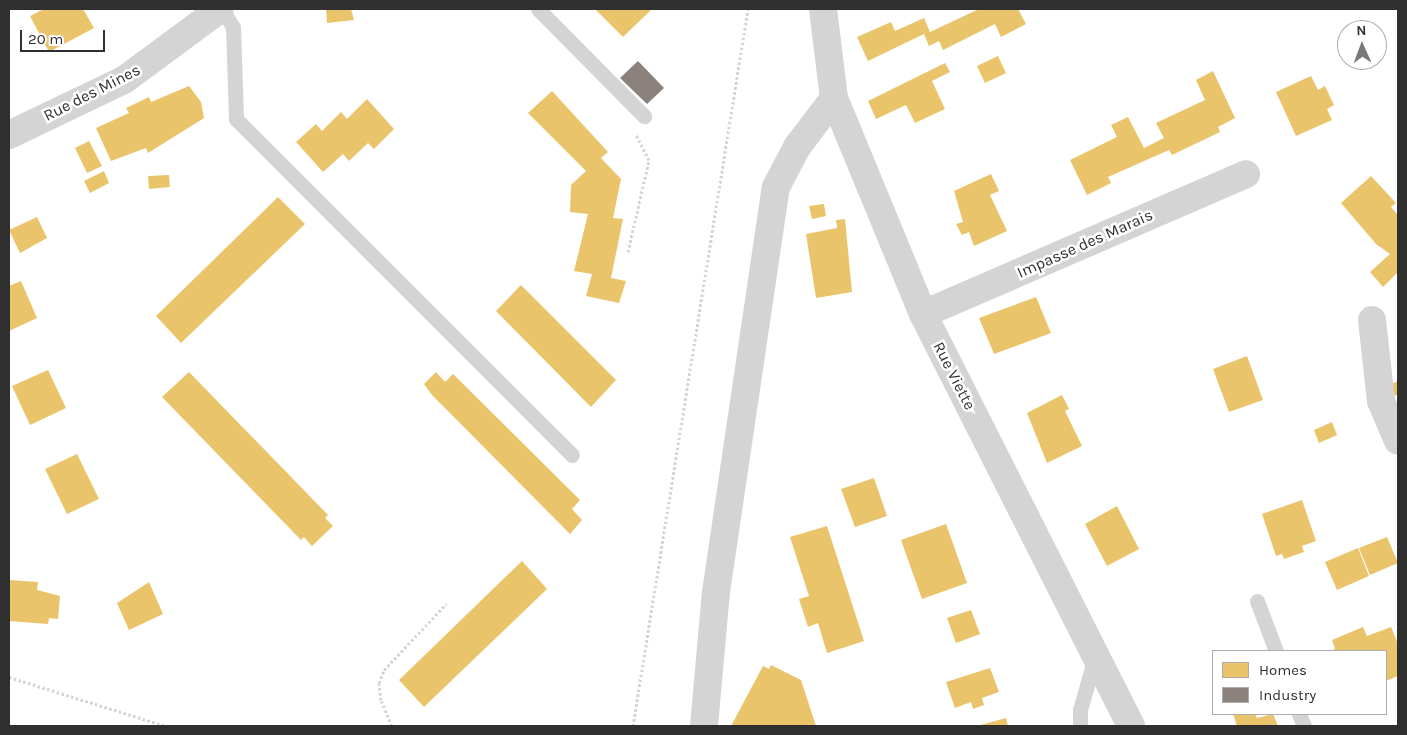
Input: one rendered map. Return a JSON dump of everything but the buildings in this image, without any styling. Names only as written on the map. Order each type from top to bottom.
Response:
[{"type":"street","name":"Rue des Mines","points":[[9,135],[124,80],[221,9]]},
{"type":"street","name":"Rue Viette","points":[[823,9],[834,98],[923,314],[1131,726]]},
{"type":"street","points":[[704,726],[716,592],[776,186],[797,147],[834,98]]},
{"type":"street","name":"Impasse des Marais","points":[[923,314],[1246,174]]},
{"type":"street","points":[[1372,320],[1381,401],[1398,441]]},
{"type":"lane","points":[[221,9],[233,26],[236,119],[572,455]]},
{"type":"lane","points":[[538,9],[644,116]]},
{"type":"lane","points":[[1257,600],[1276,650]]},
{"type":"lane","points":[[1080,726],[1080,710],[1095,657]]},
{"type":"path","points":[[633,726],[748,9]]},
{"type":"path","points":[[628,252],[649,160],[636,135],[644,116]]},
{"type":"path","points":[[392,726],[381,700],[379,683],[384,670],[446,604]]},
{"type":"path","points":[[9,677],[165,726]]}]
